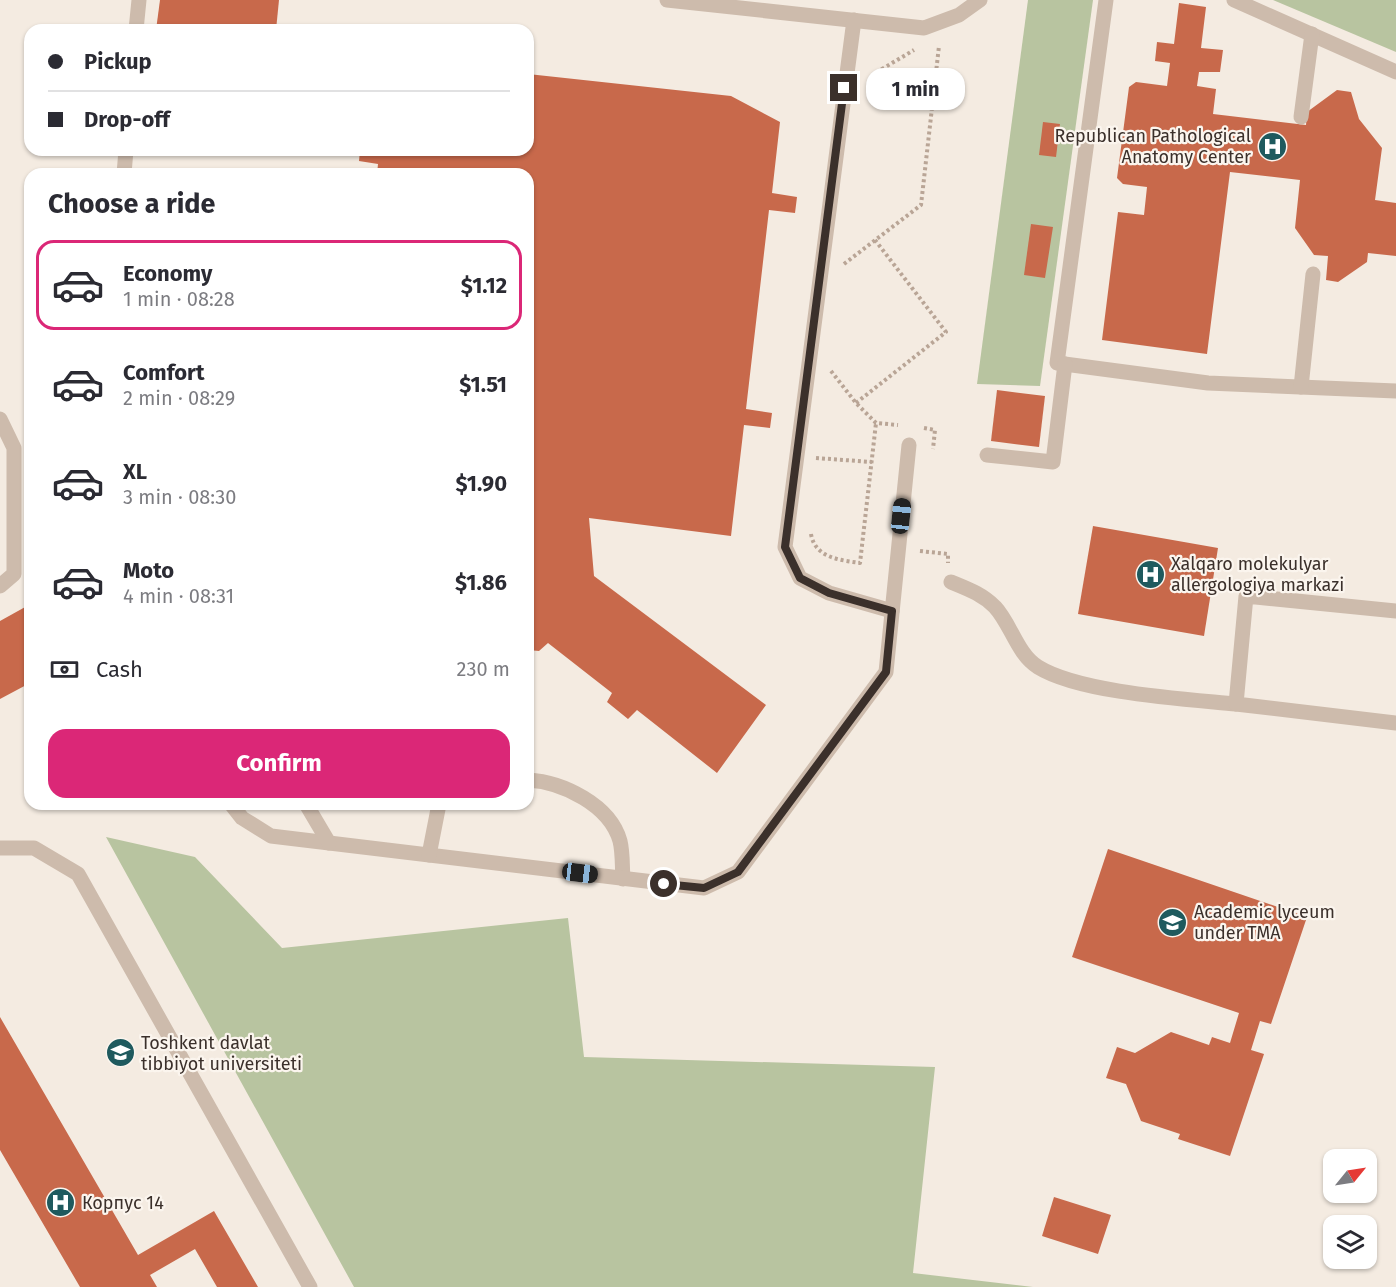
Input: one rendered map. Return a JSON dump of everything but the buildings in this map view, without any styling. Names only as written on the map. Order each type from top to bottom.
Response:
[{"type":"lane","points":[[137,24],[139,0]]},
{"type":"lane","points":[[667,0],[924,28],[958,15],[980,0]]},
{"type":"lane","points":[[1106,0],[1057,363],[1208,383],[1396,391]]},
{"type":"lane","points":[[1234,0],[1396,72]]},
{"type":"lane","points":[[854,20],[785,547],[800,578],[829,593],[892,611]]},
{"type":"lane","points":[[1301,117],[1312,34]]},
{"type":"lane","points":[[1301,387],[1313,274]]},
{"type":"lane","points":[[987,455],[1053,462],[1065,364]]},
{"type":"lane","points":[[0,419],[15,448],[14,574],[0,586]]},
{"type":"lane","points":[[236,810],[242,818],[271,836],[704,888],[738,872],[886,672],[909,445]]},
{"type":"lane","points":[[950,577],[978,593],[996,608],[1019,646],[1036,666],[1065,679],[1110,688],[1396,723]]},
{"type":"lane","points":[[1236,704],[1246,596],[1396,611]]},
{"type":"lane","points":[[534,780],[541,781],[590,801],[612,825],[620,841],[623,879]]},
{"type":"lane","points":[[310,810],[329,843]]},
{"type":"lane","points":[[429,855],[438,810]]},
{"type":"lane","points":[[0,848],[34,849],[78,874],[310,1287]]},
{"type":"path","points":[[842,265],[921,206],[940,42],[930,45]]},
{"type":"path","points":[[862,97],[882,69],[921,48]]},
{"type":"path","points":[[856,403],[946,332],[875,240]]},
{"type":"path","points":[[824,376],[826,364],[856,403],[876,423],[905,426]]},
{"type":"path","points":[[810,530],[812,541],[830,559],[860,563],[876,423]]},
{"type":"path","points":[[915,427],[935,430],[932,452]]},
{"type":"path","points":[[814,468],[817,447]]},
{"type":"path","points":[[798,454],[815,458],[873,462]]},
{"type":"path","points":[[921,540],[919,551],[948,554],[950,577]]},
{"type":"green space","points":[[1028,0],[1093,0],[1040,386],[977,384]]},
{"type":"green space","points":[[1273,0],[1396,0],[1396,52]]},
{"type":"green space","points":[[106,837],[195,857],[282,948],[568,918],[584,1057],[935,1067],[913,1273],[1033,1287],[354,1287]]},
{"type":"place","name":"Republican Pathological Anatomy Center","points":[[1272,146]]},
{"type":"place","name":"Xalqaro molekulyar allergologiya markazi","points":[[1150,574]]},
{"type":"place","name":"Academic lyceum under TMA","points":[[1173,922]]},
{"type":"place","name":"Toshkent davlat tibbiyot universiteti","points":[[120,1053]]},
{"type":"place","name":"Корпус 14","points":[[61,1203]]},
{"type":"route","points":[[664,884],[704,888],[738,872],[886,672],[892,611],[829,593],[800,578],[785,547],[844,88]]}]
